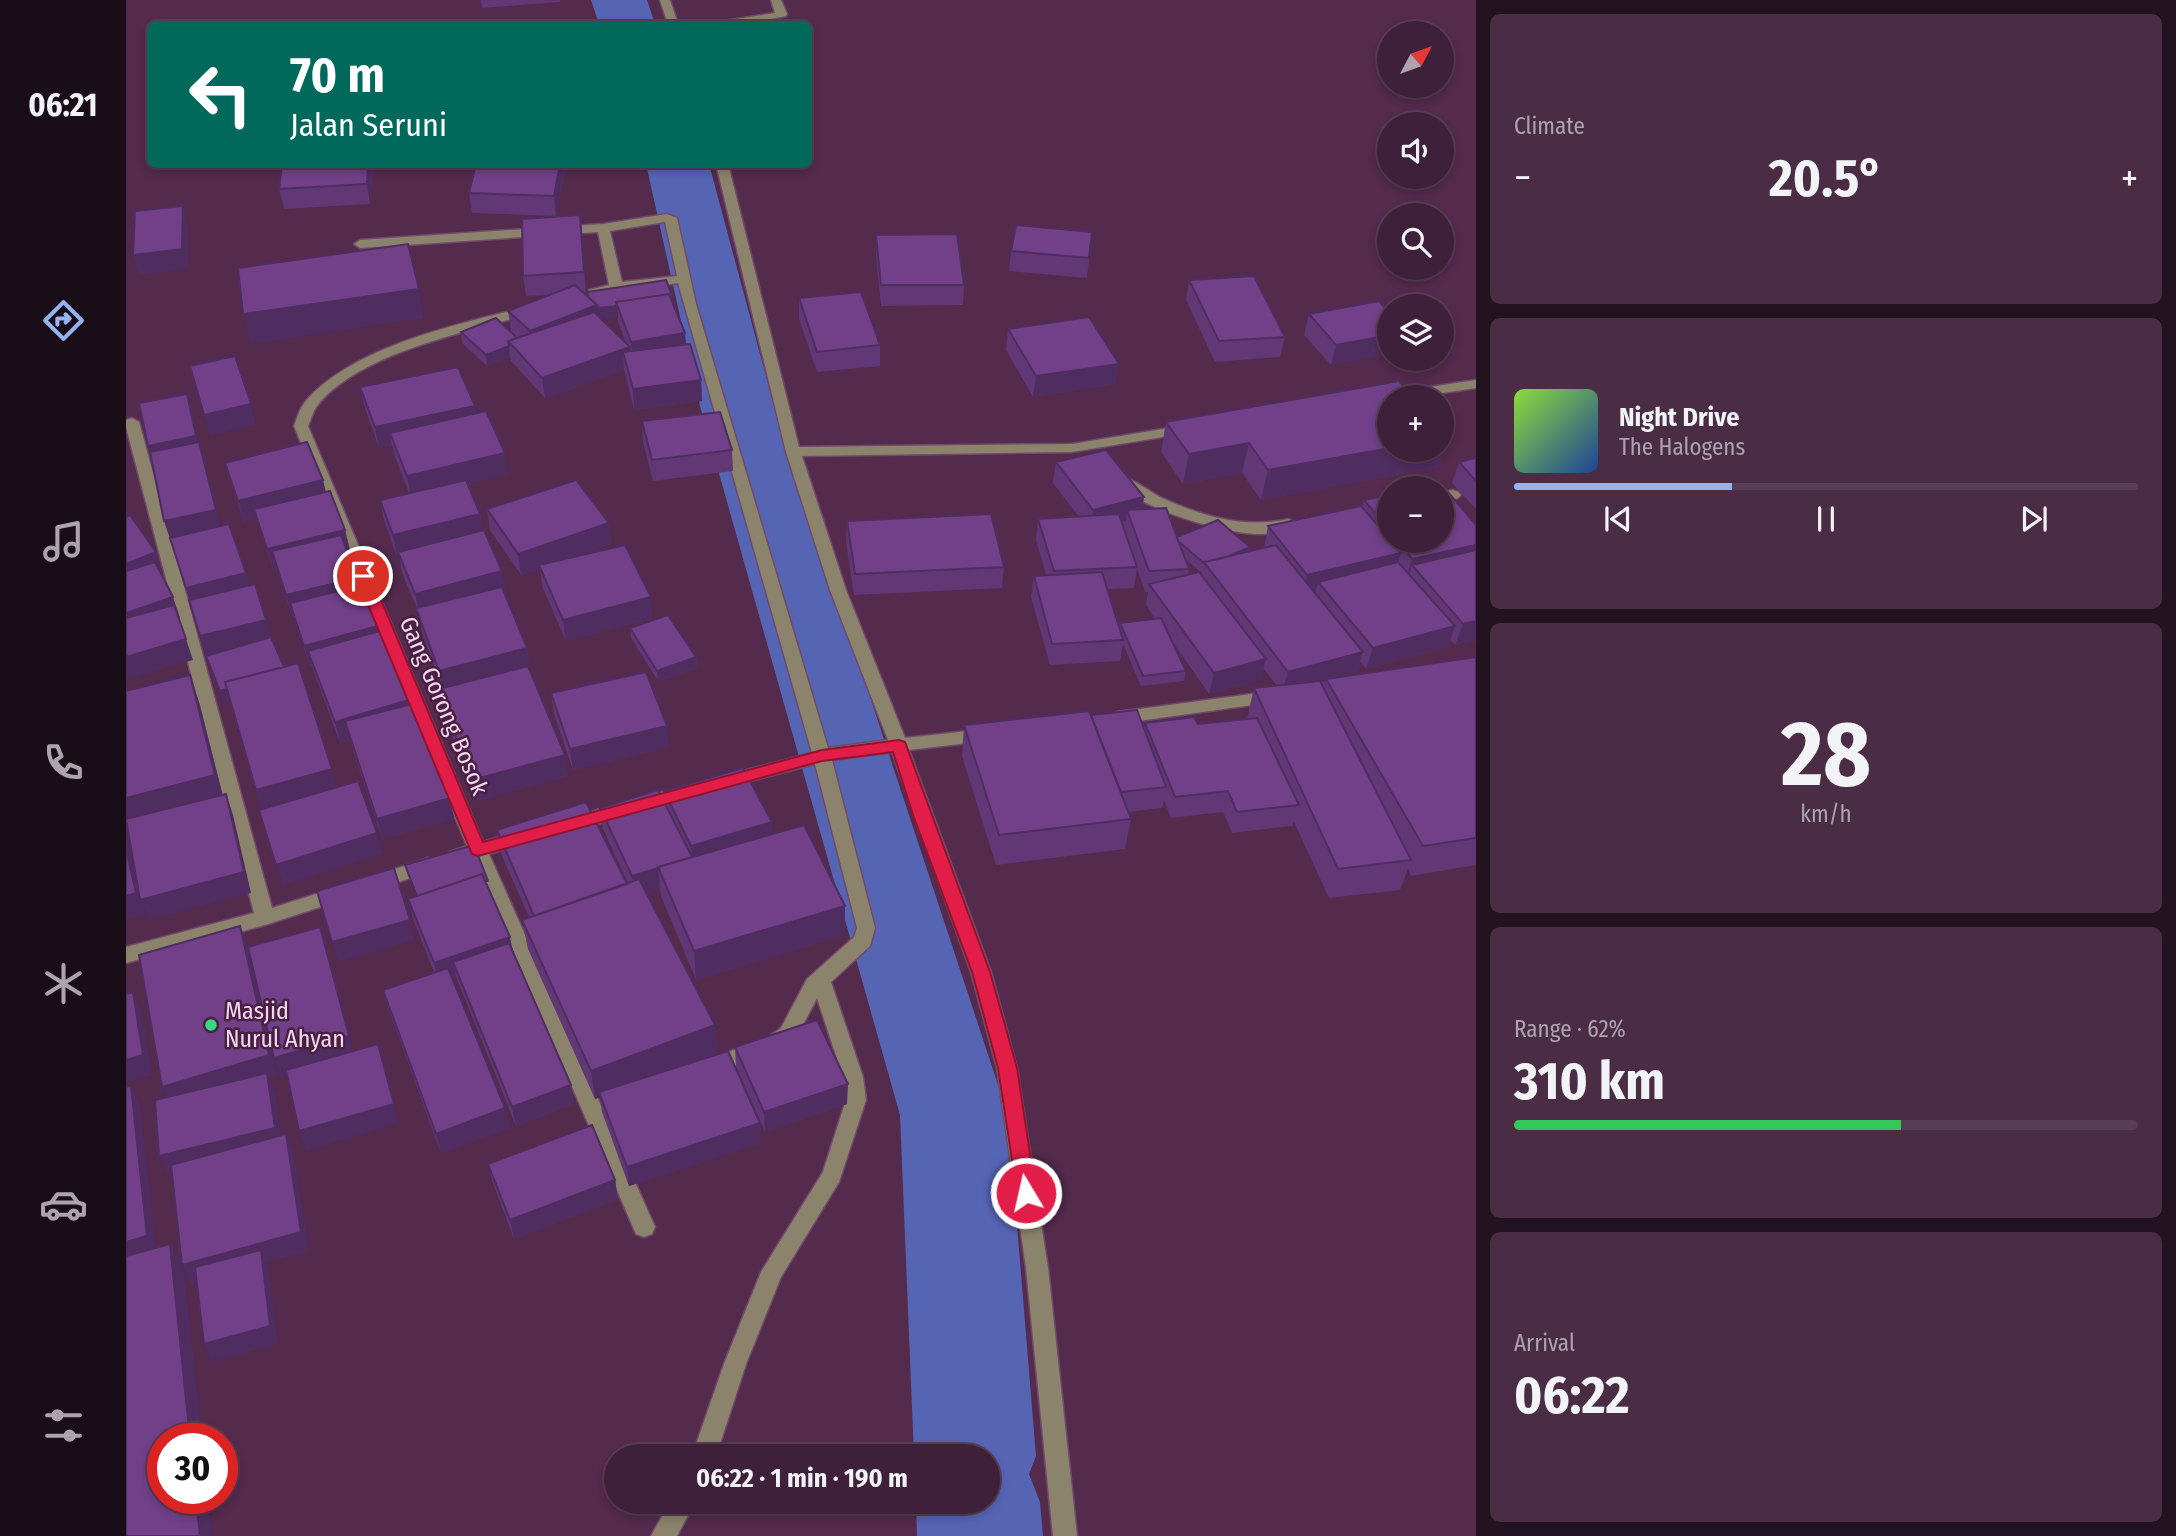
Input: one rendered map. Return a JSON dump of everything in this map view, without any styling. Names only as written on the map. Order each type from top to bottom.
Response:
[{"type":"street","points":[[664,0],[672,21]]},
{"type":"street","points":[[744,21],[778,16],[782,13],[776,0]]},
{"type":"street","points":[[723,168],[793,452],[890,747],[923,818],[981,972],[1007,1068],[1037,1268],[1065,1536]]},
{"type":"street","points":[[360,244],[603,228],[671,218],[683,279],[830,754],[866,928],[863,941],[814,985],[788,1034],[774,1044],[694,1073]]},
{"type":"street","points":[[603,228],[616,287]]},
{"type":"street","points":[[583,295],[616,287],[683,279]]},
{"type":"street","name":"Gang Gorong Bosok","points":[[546,305],[409,344],[349,372],[310,405],[301,426],[478,849],[597,1110],[645,1227]]},
{"type":"street","points":[[1454,387],[1476,384]]},
{"type":"street","points":[[132,422],[265,918]]},
{"type":"street","points":[[793,452],[1072,448],[1196,428]]},
{"type":"street","points":[[1072,448],[1162,504],[1220,523],[1259,530],[1298,523]]},
{"type":"street","points":[[1101,720],[1289,695]]},
{"type":"street","points":[[126,955],[265,918],[478,849],[830,754],[1007,732]]},
{"type":"street","points":[[709,1444],[735,1364],[772,1272],[832,1175],[856,1100],[853,1077],[820,979]]},
{"type":"street","points":[[663,1536],[675,1514]]},
{"type":"building","points":[[282,168],[368,168],[367,184],[279,189]]},
{"type":"building","points":[[475,168],[559,168],[554,196],[469,193]]},
{"type":"building","points":[[183,206],[182,249],[133,255],[135,211]]},
{"type":"building","points":[[580,215],[584,272],[523,276],[522,219]]},
{"type":"building","points":[[1016,225],[1092,232],[1089,258],[1011,251]]},
{"type":"building","points":[[957,234],[964,285],[881,285],[876,235]]},
{"type":"building","points":[[408,244],[419,289],[243,314],[238,268]]},
{"type":"building","points":[[1254,276],[1285,337],[1219,341],[1189,280]]},
{"type":"building","points":[[666,280],[673,297],[669,294],[616,302],[617,306],[598,308],[587,292]]},
{"type":"building","points":[[575,285],[597,305],[530,331],[508,311]]},
{"type":"building","points":[[861,292],[880,345],[817,352],[799,298]]},
{"type":"building","points":[[669,294],[685,333],[631,342],[616,302]]},
{"type":"building","points":[[1377,301],[1377,337],[1336,345],[1309,314]]},
{"type":"building","points":[[594,312],[630,347],[542,378],[508,341]]},
{"type":"building","points":[[1089,317],[1119,364],[1036,376],[1008,329]]},
{"type":"building","points":[[496,318],[517,338],[508,341],[509,346],[486,355],[461,332]]},
{"type":"building","points":[[690,344],[701,380],[633,389],[623,352]]},
{"type":"building","points":[[235,356],[251,404],[204,415],[190,366]]},
{"type":"building","points":[[458,367],[475,406],[375,427],[360,387]]},
{"type":"building","points":[[1399,381],[1402,385],[1377,385],[1377,450],[1268,470],[1249,443],[1189,454],[1166,422]]},
{"type":"building","points":[[187,394],[196,436],[148,446],[139,403]]},
{"type":"building","points":[[486,411],[505,453],[407,476],[390,433]]},
{"type":"building","points":[[720,412],[732,450],[652,460],[642,421]]},
{"type":"building","points":[[199,442],[216,510],[164,521],[150,452]]},
{"type":"building","points":[[307,442],[323,480],[238,501],[225,463]]},
{"type":"building","points":[[1106,450],[1144,497],[1093,510],[1056,462]]},
{"type":"building","points":[[1476,458],[1476,481],[1459,462]]},
{"type":"building","points":[[466,480],[480,514],[393,535],[380,500]]},
{"type":"building","points":[[576,480],[609,523],[518,554],[487,509]]},
{"type":"building","points":[[330,491],[345,530],[267,549],[254,509]]},
{"type":"building","points":[[1377,498],[1377,516],[1364,500]]},
{"type":"building","points":[[1454,499],[1476,525],[1476,545],[1454,550]]},
{"type":"building","points":[[1361,506],[1377,524],[1377,553],[1401,553],[1307,575],[1268,526]]},
{"type":"building","points":[[1166,508],[1189,569],[1149,571],[1127,510]]},
{"type":"building","points":[[991,514],[1004,567],[855,574],[847,521]]},
{"type":"building","points":[[1119,514],[1137,567],[1054,571],[1038,519]]},
{"type":"building","points":[[130,515],[156,552],[126,564],[126,517]]},
{"type":"building","points":[[1218,520],[1250,547],[1227,557],[1204,562],[1205,564],[1178,541],[1177,537]]},
{"type":"building","points":[[229,524],[246,573],[186,588],[170,538]]},
{"type":"building","points":[[484,530],[502,571],[415,594],[398,552]]},
{"type":"building","points":[[341,535],[357,578],[286,595],[272,551]]},
{"type":"building","points":[[625,545],[651,597],[563,620],[539,565]]},
{"type":"building","points":[[1276,545],[1363,652],[1288,672],[1204,562]]},
{"type":"building","points":[[1476,550],[1476,621],[1463,624],[1412,565]]},
{"type":"building","points":[[1407,553],[1439,553],[1412,559]]},
{"type":"building","points":[[155,562],[173,597],[126,613],[126,571]]},
{"type":"building","points":[[1398,562],[1455,626],[1373,648],[1318,582]]},
{"type":"building","points":[[1102,572],[1123,640],[1052,644],[1034,576]]},
{"type":"building","points":[[1199,572],[1266,659],[1214,673],[1149,584]]},
{"type":"building","points":[[255,584],[266,620],[200,636],[189,600]]},
{"type":"building","points":[[363,585],[378,626],[304,646],[290,603]]},
{"type":"building","points":[[502,587],[527,648],[439,671],[416,608]]},
{"type":"building","points":[[174,605],[186,639],[126,657],[126,618]]},
{"type":"building","points":[[668,615],[696,657],[657,671],[630,628]]},
{"type":"building","points":[[1161,618],[1186,671],[1143,676],[1120,623]]},
{"type":"building","points":[[383,630],[412,699],[335,722],[308,651]]},
{"type":"building","points":[[271,637],[284,667],[225,682],[227,689],[220,691],[206,656]]},
{"type":"building","points":[[1476,657],[1476,838],[1423,846],[1326,679]]},
{"type":"building","points":[[298,663],[332,769],[256,790],[225,682]]},
{"type":"building","points":[[528,666],[565,755],[472,780],[439,689]]},
{"type":"building","points":[[646,672],[667,726],[570,749],[551,693]]},
{"type":"building","points":[[190,675],[215,775],[126,798],[126,691]]},
{"type":"building","points":[[1320,681],[1411,860],[1338,869],[1254,688]]},
{"type":"building","points":[[416,703],[450,798],[377,819],[345,721]]},
{"type":"building","points":[[1137,710],[1166,787],[1121,792],[1091,715]]},
{"type":"building","points":[[1089,711],[1131,819],[999,835],[964,725]]},
{"type":"building","points":[[1194,717],[1198,724],[1257,718],[1299,805],[1237,812],[1228,791],[1175,797],[1145,723]]},
{"type":"building","points":[[743,768],[772,822],[691,846],[664,791]]},
{"type":"building","points":[[358,781],[377,833],[276,865],[259,810]]},
{"type":"building","points":[[658,790],[692,857],[632,876],[600,808]]},
{"type":"building","points":[[226,794],[244,872],[140,900],[126,819]]},
{"type":"building","points":[[586,802],[627,884],[534,916],[497,830]]},
{"type":"building","points":[[804,825],[845,906],[694,951],[658,867]]},
{"type":"building","points":[[474,845],[488,881],[485,882],[482,874],[417,896],[405,865]]},
{"type":"building","points":[[126,849],[136,893],[126,896]]},
{"type":"building","points":[[394,868],[410,920],[332,942],[317,891]]},
{"type":"building","points":[[482,874],[510,937],[434,963],[408,899]]},
{"type":"building","points":[[639,879],[715,1025],[591,1071],[522,920]]},
{"type":"building","name":"Masjid Nurul Ahyan","points":[[240,926],[269,1055],[162,1087],[139,955]]},
{"type":"building","points":[[320,927],[349,1036],[274,1058],[248,947]]},
{"type":"building","points":[[509,943],[571,1085],[512,1107],[453,962]]},
{"type":"building","points":[[448,968],[505,1108],[436,1134],[383,990]]},
{"type":"building","points":[[133,992],[143,1055],[126,1060],[126,994]]},
{"type":"building","points":[[817,1020],[848,1084],[764,1112],[735,1047]]},
{"type":"building","points":[[378,1044],[394,1104],[299,1131],[286,1070]]},
{"type":"building","points":[[728,1051],[760,1123],[627,1167],[599,1092]]},
{"type":"building","points":[[267,1073],[275,1128],[159,1156],[155,1100]]},
{"type":"building","points":[[131,1086],[147,1236],[126,1242],[126,1087]]},
{"type":"building","points":[[592,1125],[615,1180],[510,1220],[488,1164]]},
{"type":"building","points":[[286,1134],[301,1232],[182,1265],[171,1165]]},
{"type":"building","points":[[170,1244],[188,1423],[147,1423],[147,1514],[198,1514],[200,1536],[126,1536],[126,1256]]},
{"type":"building","points":[[261,1250],[270,1326],[204,1344],[195,1267]]},
{"type":"waterway","points":[[619,0],[626,21]]},
{"type":"waterway","points":[[678,168],[737,406],[954,1115],[974,1444]]},
{"type":"waterway","points":[[979,1514],[980,1536]]},
{"type":"place","name":"Masjid Nurul Ahyan","points":[[211,1025]]},
{"type":"route","points":[[363,576],[478,849],[822,756],[899,746],[981,972],[1007,1068],[1026,1193]]}]
